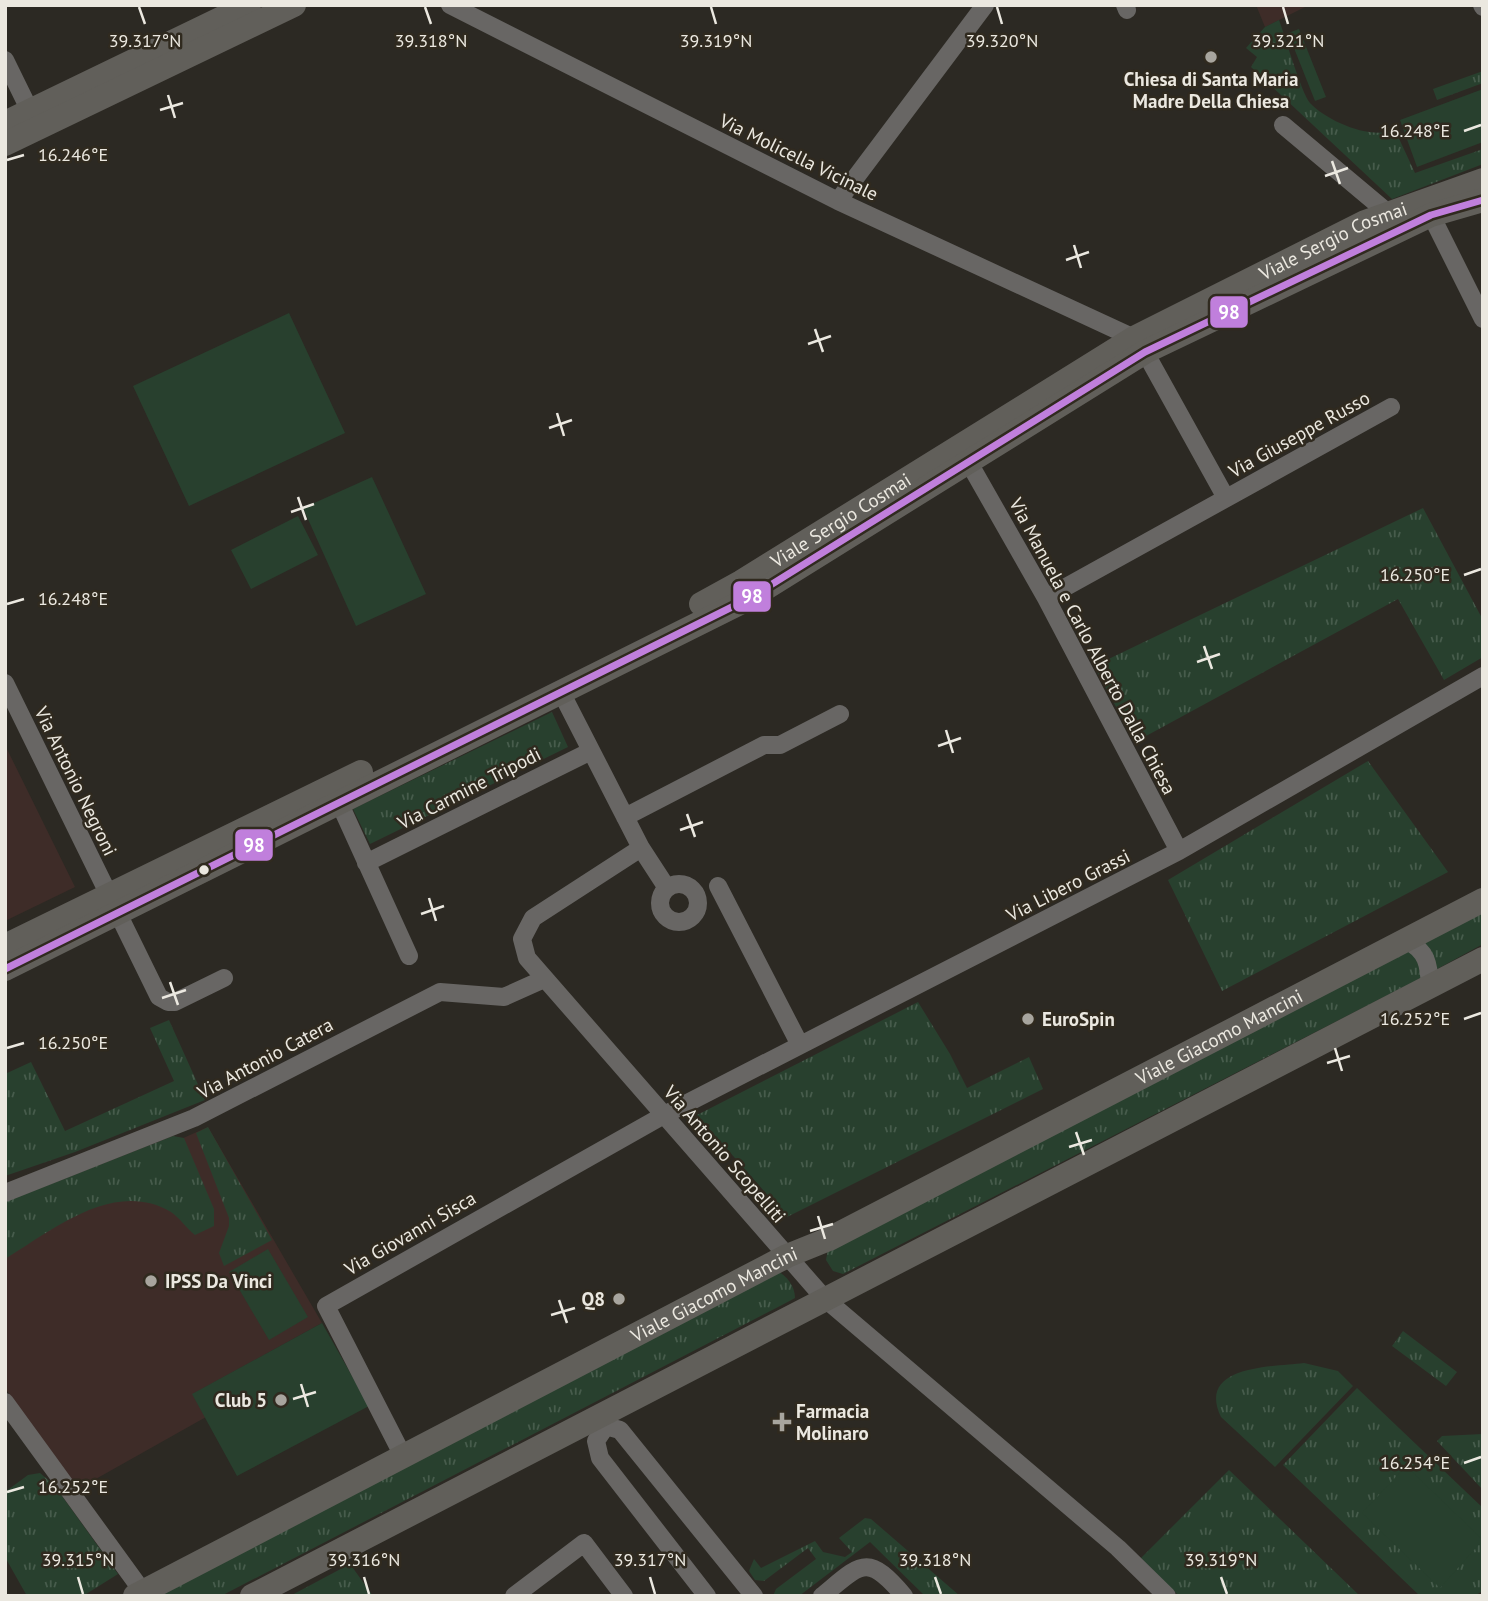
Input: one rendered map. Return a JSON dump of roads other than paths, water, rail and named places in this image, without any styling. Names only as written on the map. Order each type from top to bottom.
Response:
[{"type":"street","points":[[5,122],[249,5]]},
{"type":"street","points":[[5,144],[294,5]]},
{"type":"street","name":"Via Molicella Vicinale","points":[[450,5],[838,201],[1140,345]]},
{"type":"street","points":[[838,201],[985,5]]},
{"type":"street","points":[[5,60],[30,111]]},
{"type":"street","points":[[1283,125],[1388,213]]},
{"type":"street","name":"Viale Sergio Cosmai","points":[[6,961],[741,582],[963,453],[1140,345],[1388,213],[1483,180]]},
{"type":"street","name":"Viale Sergio Cosmai","points":[[1140,345],[1431,215],[1483,200]]},
{"type":"street","points":[[1431,215],[1483,319]]},
{"type":"street","name":"Via Giuseppe Russo","points":[[1140,345],[1226,498]]},
{"type":"street","name":"Via Giuseppe Russo","points":[[1046,598],[1391,407]]},
{"type":"street","name":"Viale Sergio Cosmai","points":[[113,906],[339,802],[748,599],[963,453]]},
{"type":"street","name":"Via Manuela e Carlo Alberto Dalla Chiesa","points":[[963,453],[1046,598],[1179,851]]},
{"type":"street","name":"Via Libero Grassi","points":[[664,1115],[1179,851],[1483,676]]},
{"type":"street","name":"Via Antonio Negroni","points":[[5,683],[113,906],[163,1001],[175,1002],[224,978]]},
{"type":"street","points":[[560,690],[641,848],[667,888]]},
{"type":"street","points":[[625,817],[764,745],[780,744],[841,715]]},
{"type":"street","name":"Via Carmine Tripodi","points":[[366,863],[591,751]]},
{"type":"street","points":[[339,802],[409,956]]},
{"type":"street","name":"Via Antonio Scopelliti","points":[[641,848],[533,918],[522,939],[522,947],[544,978],[824,1298],[1118,1548],[1167,1596]]},
{"type":"street","points":[[718,886],[800,1045]]},
{"type":"street","name":"Viale Giacomo Mancini","points":[[139,1594],[787,1256],[841,1233],[1483,900]]},
{"type":"street","points":[[1406,940],[1422,949],[1429,965],[1430,987]]},
{"type":"street","points":[[252,1596],[603,1421],[824,1298],[1483,959]]},
{"type":"street","name":"Via Antonio Catera","points":[[5,1193],[194,1118],[440,992],[504,998],[544,978]]},
{"type":"street","name":"Via Giovanni Sisca","points":[[403,1456],[326,1306],[664,1115]]},
{"type":"street","points":[[5,1402],[139,1594]]},
{"type":"street","points":[[603,1421],[596,1441],[600,1458],[707,1596]]},
{"type":"street","points":[[603,1421],[620,1430],[754,1596]]},
{"type":"street","points":[[514,1596],[584,1543],[624,1596]]},
{"type":"street","points":[[822,1596],[855,1569],[872,1567],[883,1572],[904,1596]]},
{"type":"place","name":"Chiesa di Santa Maria Madre Della Chiesa","points":[[1211,57]]},
{"type":"place","name":"EuroSpin","points":[[1028,1019]]},
{"type":"place","name":"IPSS Da Vinci","points":[[151,1281]]},
{"type":"place","name":"Q8","points":[[619,1299]]},
{"type":"place","name":"Club 5","points":[[281,1400]]},
{"type":"place","name":"Farmacia Molinaro","points":[[782,1422]]}]
